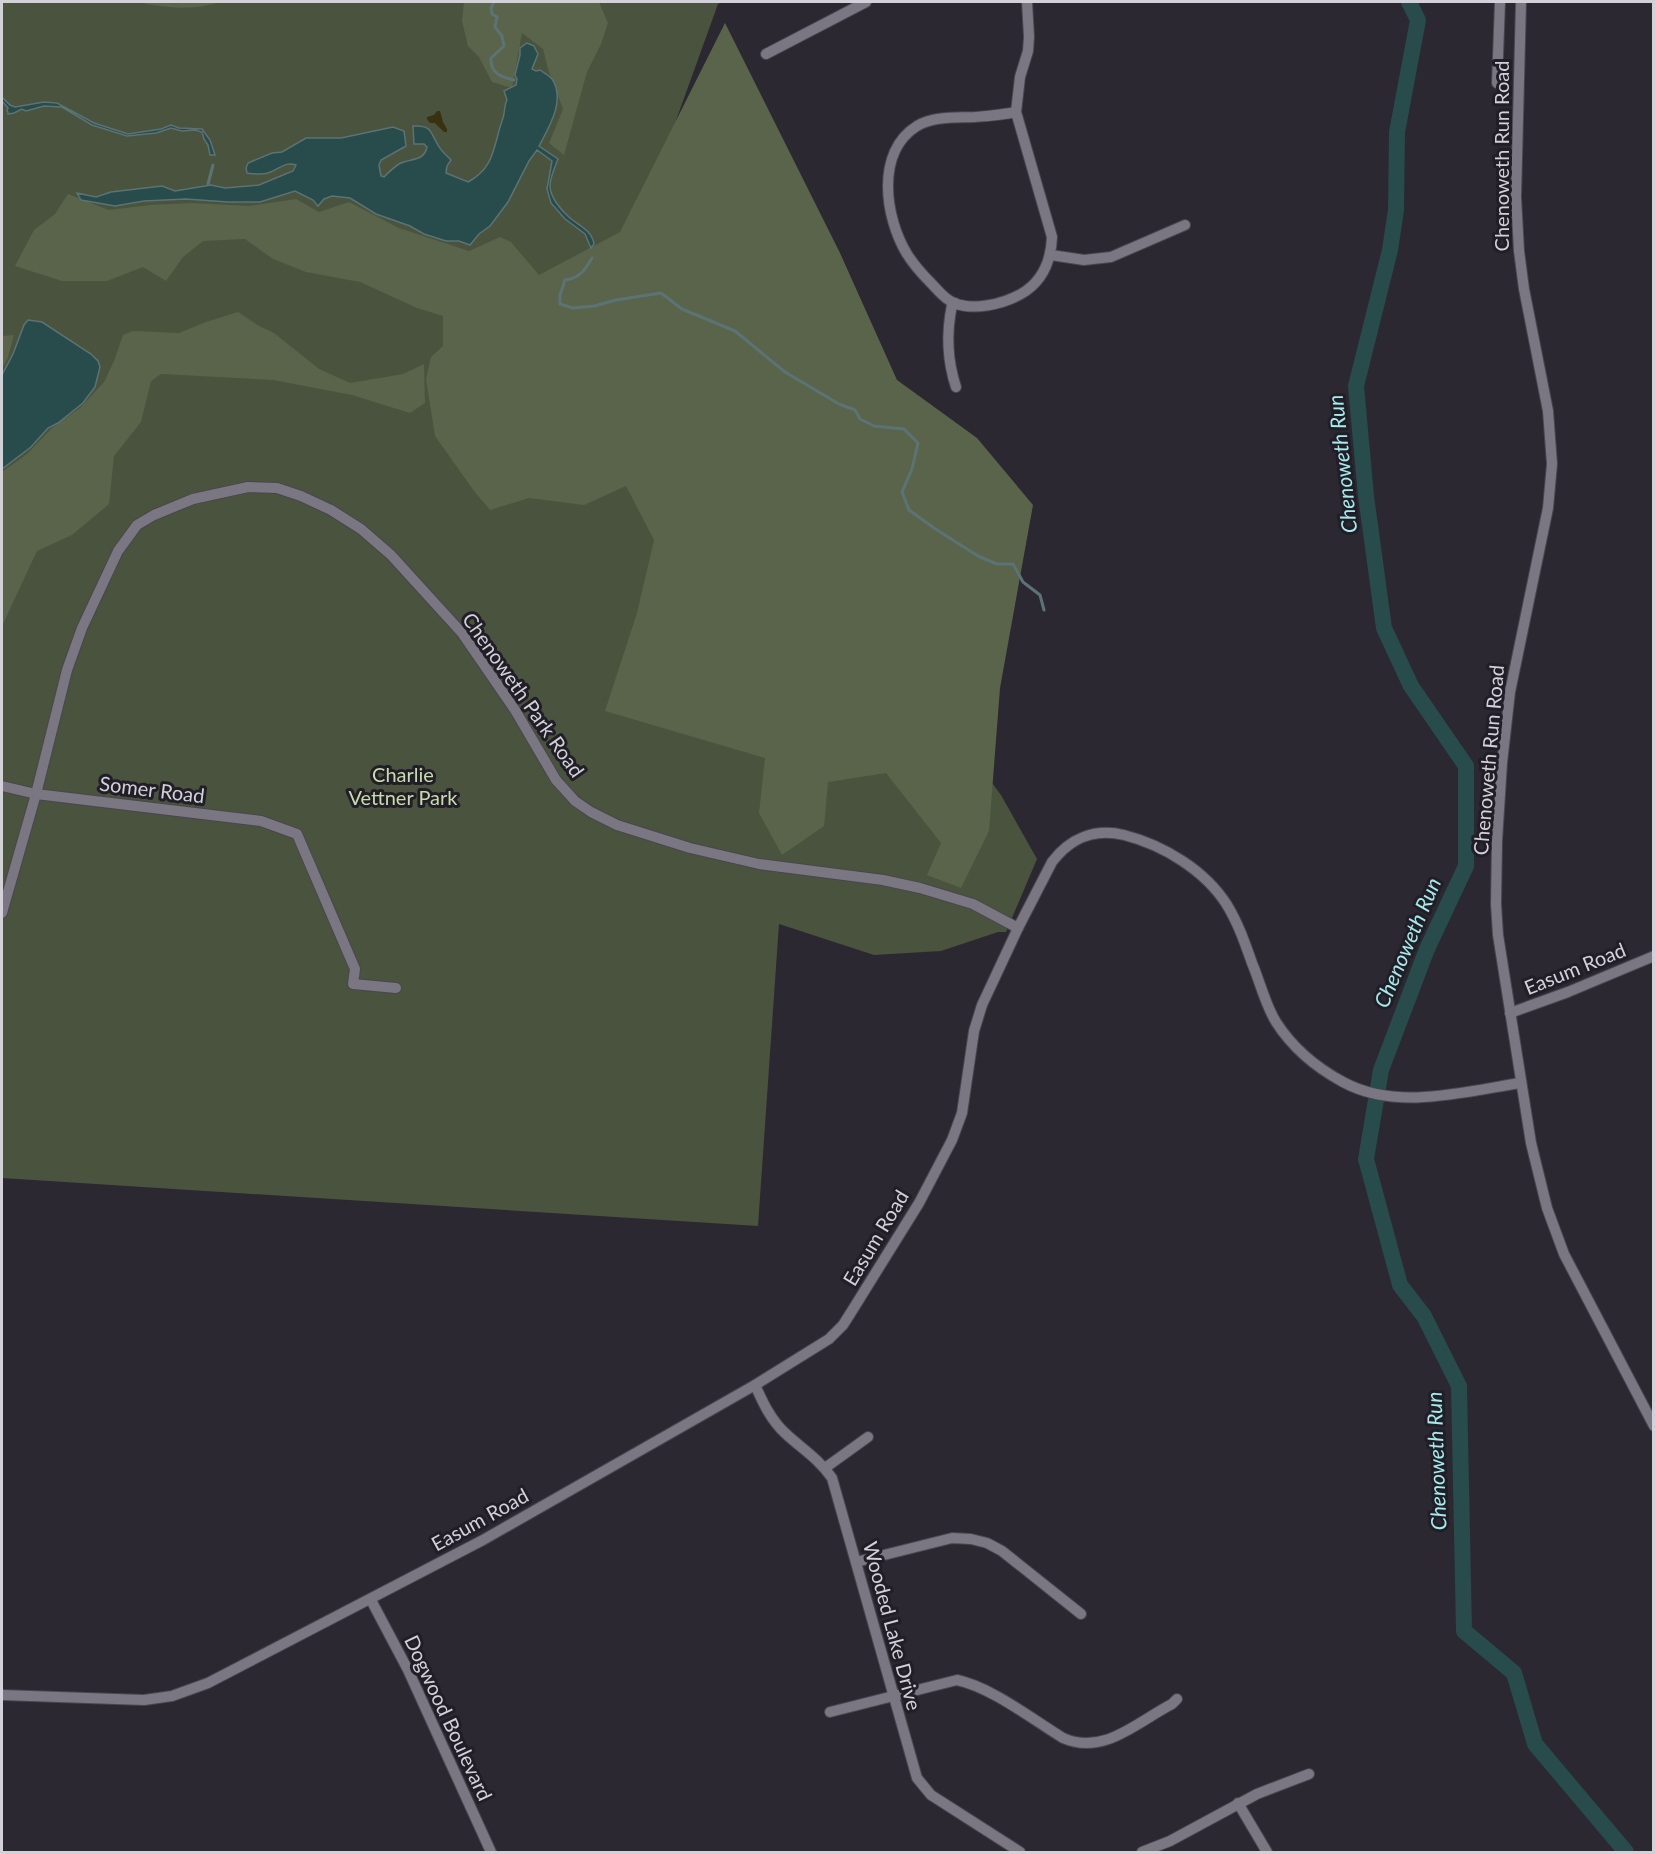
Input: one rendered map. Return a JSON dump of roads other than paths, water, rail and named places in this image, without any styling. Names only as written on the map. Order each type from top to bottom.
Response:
[{"type":"street","points":[[766,54],[866,2]]},
{"type":"street","points":[[1016,112],[929,121],[910,131],[897,145],[892,155],[890,204],[898,237],[918,270],[941,294],[955,303],[972,306],[986,305],[1015,297],[1025,292],[1041,276],[1051,255],[1052,237],[1016,112],[1020,77],[1028,51],[1027,2]]},
{"type":"street","points":[[1497,83],[1500,2]]},
{"type":"street","name":"Chenoweth Run Road","points":[[1521,2],[1517,217],[1519,255],[1548,411],[1552,464],[1548,508],[1510,692],[1497,841],[1498,935],[1520,1083],[1537,1174],[1547,1208],[1563,1254],[1653,1426]]},
{"type":"street","points":[[1051,255],[1084,260],[1111,257],[1185,225]]},
{"type":"street","points":[[955,303],[952,305],[947,338],[951,372],[956,387]]},
{"type":"street","name":"Chenoweth Park Road","points":[[2,912],[36,794],[61,689],[77,641],[100,587],[126,539],[137,525],[172,507],[193,499],[248,487],[277,488],[301,495],[361,529],[391,555],[462,633],[515,710],[556,780],[575,801],[591,812],[617,825],[724,856],[759,864],[883,880],[920,888],[973,904],[1018,928]]},
{"type":"street","name":"Somer Road","points":[[2,786],[36,794],[261,821],[297,834],[355,969],[353,984],[396,988]]},
{"type":"street","name":"Easum Road","points":[[2,1695],[144,1700],[172,1696],[228,1674],[489,1536],[820,1346],[843,1325],[937,1171],[958,1125],[974,1031],[982,1005],[1052,862],[1059,852],[1076,840],[1090,834],[1111,833],[1133,837],[1154,846],[1195,870],[1221,896],[1237,925],[1268,1005],[1286,1035],[1319,1067],[1342,1082],[1368,1093],[1422,1098],[1520,1083]]},
{"type":"street","name":"Easum Road","points":[[1510,1013],[1568,992],[1653,956]]},
{"type":"street","name":"Wooded Lake Drive","points":[[755,1385],[764,1407],[778,1426],[815,1457],[832,1478],[892,1696],[914,1771],[921,1784],[931,1795],[1020,1852]]},
{"type":"street","points":[[825,1468],[868,1437]]},
{"type":"street","points":[[856,1562],[952,1538],[971,1539],[987,1543],[1002,1551],[1081,1614]]},
{"type":"street","name":"Dogwood Boulevard","points":[[371,1600],[408,1670],[491,1852]]},
{"type":"street","points":[[830,1712],[957,1680],[967,1682],[995,1696],[1063,1738],[1086,1744],[1104,1742],[1117,1736],[1177,1699]]},
{"type":"street","points":[[1143,1852],[1170,1841],[1257,1794],[1309,1774]]},
{"type":"street","points":[[1238,1803],[1267,1852]]},
{"type":"waterway","points":[[494,2],[491,8],[492,14],[497,17],[495,27],[502,36],[504,46],[491,58],[492,67],[497,73],[514,80]]},
{"type":"waterway","name":"Chenoweth Run","points":[[1409,2],[1418,20],[1397,132],[1396,210],[1390,250],[1356,386],[1366,496],[1384,628],[1411,686],[1466,766],[1466,866],[1427,949],[1381,1070],[1366,1159],[1400,1285],[1424,1316],[1459,1386],[1464,1631],[1514,1673],[1535,1744],[1626,1852]]},
{"type":"waterway","points":[[208,184],[213,165]]},
{"type":"waterway","points":[[592,258],[582,273],[565,280],[560,295],[560,304],[573,308],[594,306],[661,293],[682,309],[735,331],[785,372],[839,404],[855,410],[860,419],[874,426],[904,429],[918,443],[912,469],[902,492],[909,510],[978,556],[997,564],[1013,564],[1023,582],[1040,595],[1044,610]]},
{"type":"park label","name":"Charlie Vettner Park","points":[[403,786]]}]
